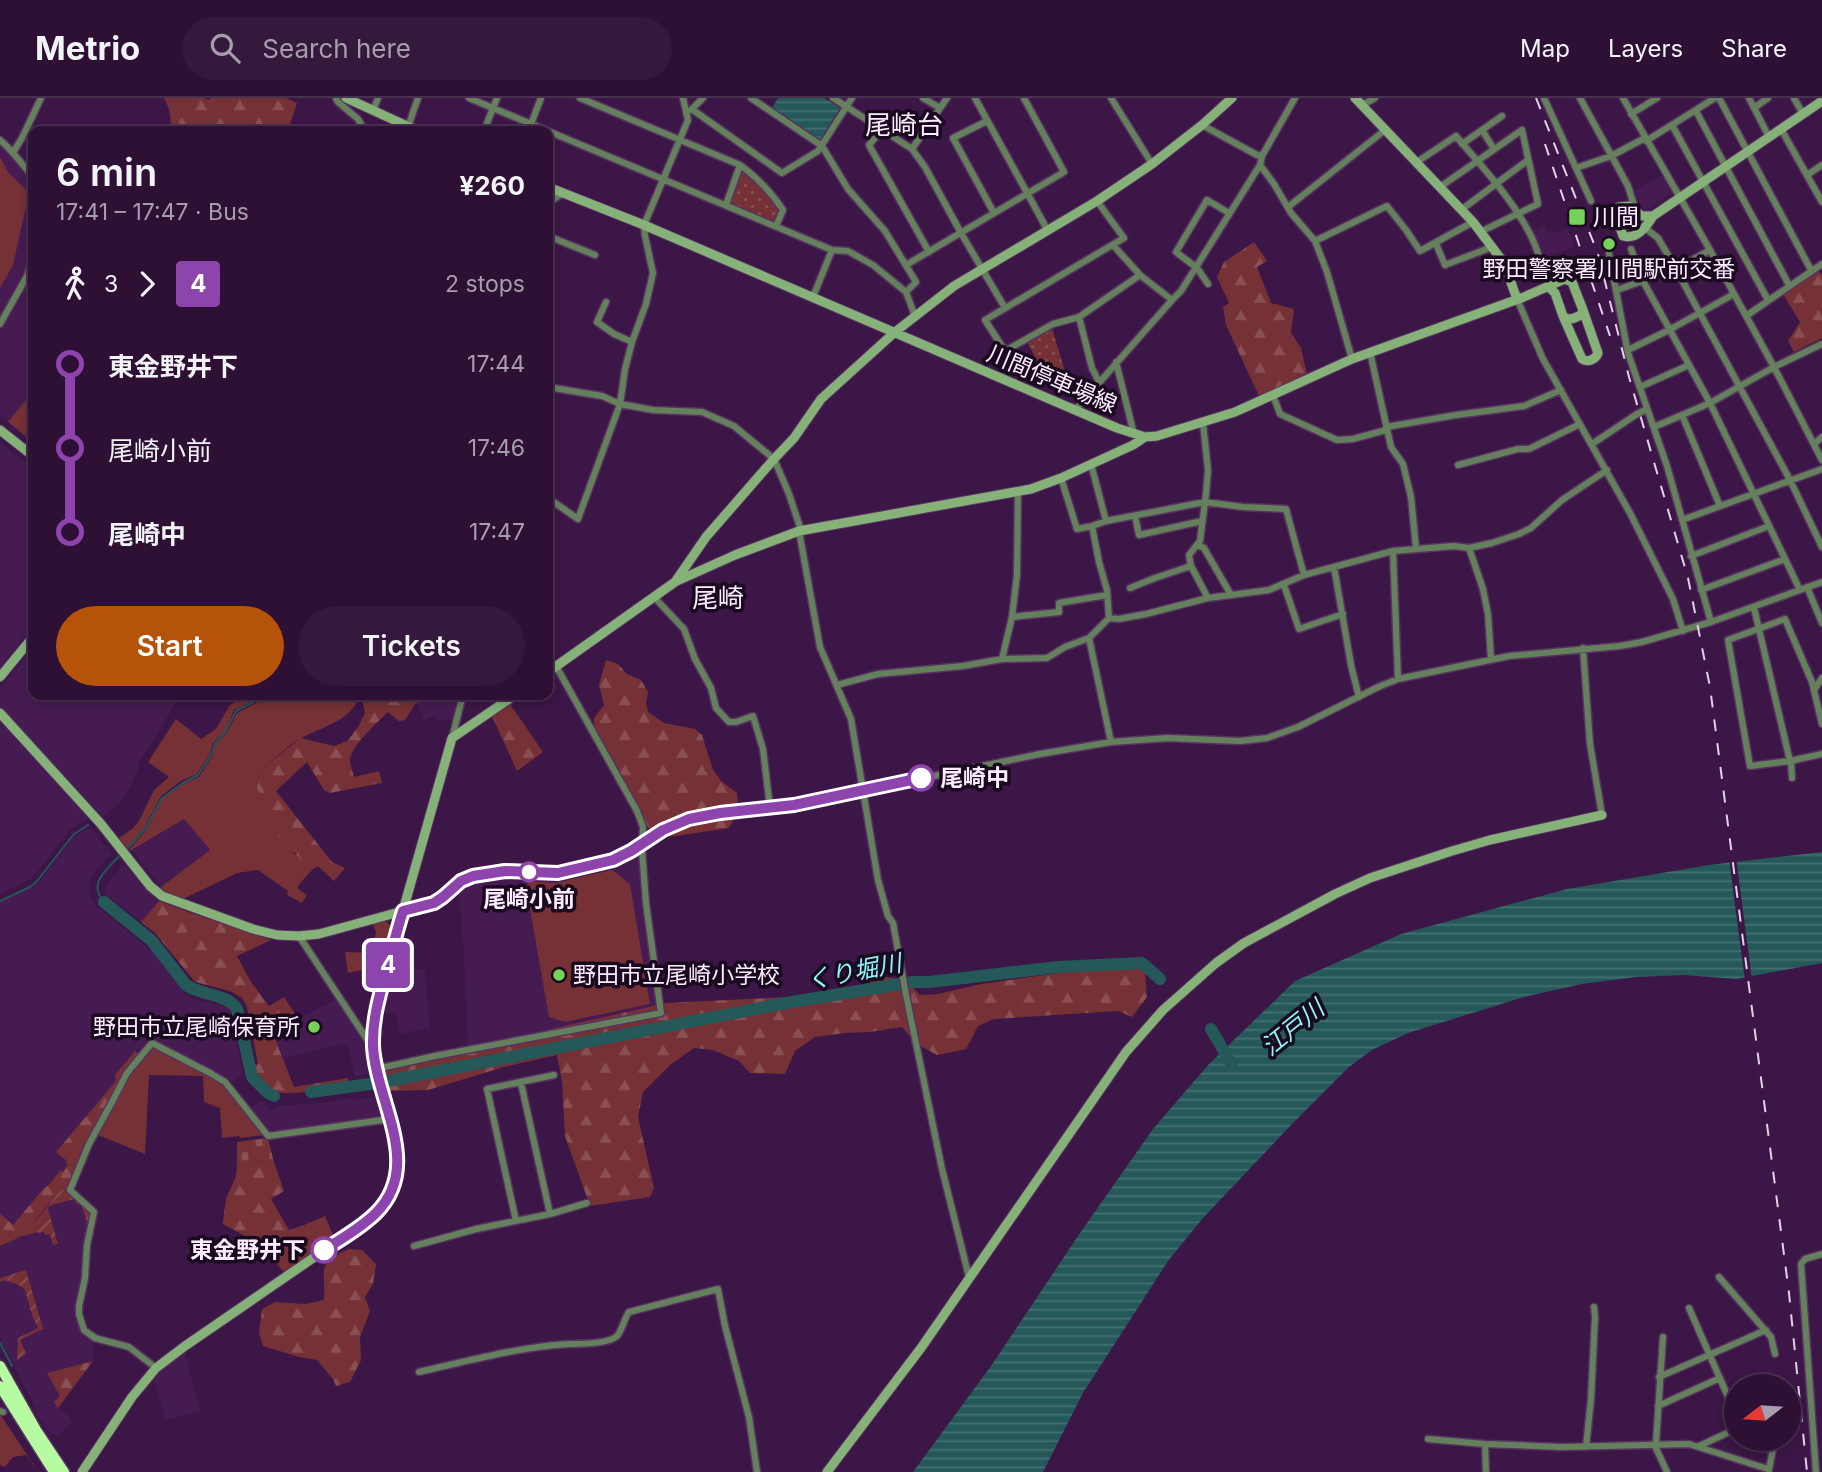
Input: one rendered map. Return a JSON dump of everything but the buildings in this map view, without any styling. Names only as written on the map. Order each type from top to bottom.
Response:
[{"type":"highway","points":[[0,1366],[36,1430],[64,1472]]},
{"type":"highway","points":[[0,1386],[54,1472]]},
{"type":"street","points":[[14,151],[41,98]]},
{"type":"street","points":[[336,98],[362,126]]},
{"type":"street","points":[[346,98],[406,126]]},
{"type":"street","points":[[373,111],[378,98]]},
{"type":"street","points":[[408,126],[418,98]]},
{"type":"street","points":[[468,98],[536,126]]},
{"type":"street","points":[[486,126],[496,98]]},
{"type":"street","points":[[531,124],[541,98]]},
{"type":"street","points":[[580,98],[740,165],[771,191],[783,210],[776,226]]},
{"type":"street","points":[[682,98],[689,111],[782,173],[818,151],[852,98]]},
{"type":"street","points":[[553,502],[578,519],[620,404],[632,342],[646,304],[653,273],[644,225],[680,141],[689,111],[703,98]]},
{"type":"street","points":[[751,98],[822,146],[848,189],[885,231],[916,282],[906,292]]},
{"type":"street","points":[[832,98],[912,149],[925,167],[1005,308]]},
{"type":"street","points":[[923,98],[940,108]]},
{"type":"street","points":[[912,149],[947,98]]},
{"type":"street","points":[[975,98],[1048,231]]},
{"type":"street","points":[[906,265],[1064,172],[1024,98]]},
{"type":"street","points":[[1111,98],[1152,164]]},
{"type":"street","points":[[675,582],[706,537],[794,438],[821,399],[895,332],[954,286],[1097,201],[1152,164],[1232,98]]},
{"type":"street","points":[[1076,409],[1181,291],[1260,166],[1262,156],[1296,98]]},
{"type":"street","points":[[1355,98],[1473,222],[1504,263],[1539,352],[1607,470],[1673,599],[1683,631]]},
{"type":"street","points":[[1362,106],[1375,98]]},
{"type":"street","points":[[1544,98],[1591,201]]},
{"type":"street","points":[[1580,98],[1628,186],[1633,208]]},
{"type":"street","points":[[1623,98],[1710,250],[1822,460]]},
{"type":"street","points":[[1631,114],[1657,98]]},
{"type":"street","points":[[1576,168],[1611,156],[1646,139],[1717,98],[1811,270]]},
{"type":"street","points":[[1749,98],[1769,137]]},
{"type":"street","points":[[1754,108],[1768,98]]},
{"type":"street","points":[[1794,98],[1803,114]]},
{"type":"street","points":[[1653,216],[1642,216],[1633,208],[1623,206],[1616,209],[1615,213],[1623,236],[1634,236],[1645,228],[1653,216],[1818,101]]},
{"type":"street","points":[[1696,111],[1789,285]]},
{"type":"street","points":[[1462,144],[1502,116]]},
{"type":"street","points":[[988,121],[953,138],[994,214]]},
{"type":"street","points":[[1202,125],[1262,156]]},
{"type":"street","points":[[1672,125],[1768,300]]},
{"type":"street","points":[[1781,129],[1822,202]]},
{"type":"street","points":[[882,130],[869,145],[929,252]]},
{"type":"street","points":[[1288,208],[1385,130]]},
{"type":"street","points":[[1482,130],[1494,149]]},
{"type":"street","points":[[1440,187],[1522,130],[1538,204],[1480,232]]},
{"type":"street","points":[[553,133],[832,250],[848,251],[873,265],[906,292],[915,316]]},
{"type":"street","points":[[1417,162],[1456,136],[1519,214],[1582,359],[1589,361],[1595,358],[1598,353],[1572,282],[1565,279],[1553,288]]},
{"type":"street","points":[[0,139],[14,151],[28,171]]},
{"type":"street","points":[[1461,210],[1528,160]]},
{"type":"street","points":[[726,205],[740,165]]},
{"type":"street","points":[[1807,175],[1822,165]]},
{"type":"street","points":[[1260,166],[1288,208],[1315,241],[1327,272],[1352,359]]},
{"type":"street","name":"川間停車場線","points":[[553,189],[644,225],[975,368],[1145,437],[1157,436],[1235,412],[1352,359],[1553,288]]},
{"type":"street","points":[[553,200],[563,194]]},
{"type":"street","points":[[1208,284],[1197,268],[1175,252],[1207,200],[1229,213]]},
{"type":"street","points":[[1097,201],[1124,238],[985,320],[1005,351],[1054,324],[1079,317],[1140,275]]},
{"type":"street","points":[[1315,241],[1387,206],[1420,251],[1473,222]]},
{"type":"street","points":[[1645,228],[1658,238],[1676,269],[1790,480],[1822,547]]},
{"type":"street","points":[[553,238],[595,255]]},
{"type":"street","points":[[1436,244],[1445,265],[1492,247]]},
{"type":"street","points":[[1113,245],[1140,275],[1172,300]]},
{"type":"street","points":[[1631,249],[1643,281],[1710,403],[1785,559],[1822,623]]},
{"type":"street","points":[[813,297],[832,250]]},
{"type":"street","points":[[1617,290],[1676,269],[1710,250]]},
{"type":"street","points":[[1609,254],[1628,350],[1654,427],[1711,622]]},
{"type":"street","points":[[1745,316],[1822,264]]},
{"type":"street","points":[[0,324],[28,273]]},
{"type":"street","points":[[1628,350],[1734,294]]},
{"type":"street","points":[[606,302],[597,323],[632,342]]},
{"type":"street","points":[[1563,316],[1569,320],[1581,316],[1583,310]]},
{"type":"street","points":[[1079,317],[1092,368],[1099,382]]},
{"type":"street","points":[[1654,427],[1710,403],[1822,344]]},
{"type":"street","points":[[1370,352],[1391,447],[1403,464],[1416,548]]},
{"type":"street","points":[[1116,362],[1134,434]]},
{"type":"street","points":[[1640,387],[1689,365]]},
{"type":"street","points":[[553,388],[653,410],[702,412],[734,426],[774,459],[800,531],[820,647],[851,719],[878,880],[888,916],[893,923],[947,1189],[969,1277]]},
{"type":"street","points":[[1273,395],[1280,414],[1337,440],[1353,439],[1386,429],[1466,414],[1524,406],[1561,390]]},
{"type":"street","points":[[1592,444],[1647,409]]},
{"type":"street","points":[[1682,415],[1720,506]]},
{"type":"street","points":[[1203,423],[1208,470],[1205,502],[1200,541],[1189,555],[1191,566],[1209,598]]},
{"type":"street","points":[[1458,466],[1518,449],[1529,449],[1580,424]]},
{"type":"street","points":[[0,430],[28,452]]},
{"type":"street","points":[[553,668],[675,582],[735,555],[800,531],[1018,492],[1061,478],[1145,437]]},
{"type":"street","points":[[1814,444],[1822,437]]},
{"type":"street","points":[[1091,464],[1106,521]]},
{"type":"street","points":[[1682,520],[1822,469]]},
{"type":"street","points":[[837,685],[877,674],[963,666],[1002,659],[1047,658],[1088,638],[1109,618],[1146,614],[1209,598],[1260,592],[1284,585],[1304,575],[1393,551],[1454,546],[1469,548],[1501,540],[1531,528],[1563,500],[1607,470]]},
{"type":"street","points":[[1061,478],[1077,529],[1205,502],[1286,509],[1304,575]]},
{"type":"street","points":[[1002,659],[1012,617],[1017,575],[1018,492]]},
{"type":"street","points":[[1135,516],[1139,534],[1202,521]]},
{"type":"street","points":[[1093,526],[1109,618]]},
{"type":"street","points":[[1691,556],[1769,526]]},
{"type":"street","points":[[1197,545],[1204,548],[1231,595]]},
{"type":"street","points":[[1469,548],[1483,589],[1492,659]]},
{"type":"street","points":[[1393,551],[1398,679]]},
{"type":"street","points":[[1701,590],[1785,559]]},
{"type":"street","points":[[1130,588],[1191,566]]},
{"type":"street","points":[[1334,567],[1359,697]]},
{"type":"street","points":[[0,713],[101,824],[150,886],[162,897],[253,929],[277,935],[299,936],[334,931],[434,903],[461,881],[473,876],[505,871],[548,873],[613,860],[663,830],[689,819],[812,801],[1111,742],[1168,738],[1258,740],[1298,727],[1398,679],[1528,653],[1632,644],[1754,608],[1822,582]]},
{"type":"street","points":[[1284,585],[1299,629],[1343,614]]},
{"type":"street","points":[[1012,617],[1059,612],[1059,603],[1107,595]]},
{"type":"street","points":[[654,597],[684,629],[695,659],[711,688],[716,708],[729,722],[753,716],[763,749],[770,808]]},
{"type":"street","points":[[1754,608],[1792,778]]},
{"type":"street","points":[[1822,724],[1814,690],[1786,619],[1728,640],[1750,766],[1822,754]]},
{"type":"street","points":[[1088,638],[1111,742]]},
{"type":"street","points":[[0,677],[28,643]]},
{"type":"street","points":[[827,1472],[913,1358],[1131,1046],[1168,1004],[1216,963],[1244,943],[1370,878],[1490,840],[1602,815],[1590,744],[1583,648]]},
{"type":"street","points":[[377,1071],[435,1056],[661,1013],[646,904],[643,827],[637,811],[553,671]]},
{"type":"street","points":[[1814,690],[1822,678]]},
{"type":"street","points":[[82,1472],[132,1397],[156,1368],[376,1213],[386,1201],[396,1177],[398,1153],[377,1071],[373,1037],[377,1007],[462,700]]},
{"type":"street","points":[[452,738],[508,700]]},
{"type":"street","points":[[299,936],[374,1050]]},
{"type":"street","points":[[156,1368],[129,1347],[95,1338],[84,1330],[79,1306],[94,1212],[70,1190],[89,1144],[127,1073],[152,1043],[225,1082],[268,1136],[390,1119]]},
{"type":"street","points":[[516,1221],[487,1089],[554,1075]]},
{"type":"street","points":[[521,1083],[550,1214]]},
{"type":"street","points":[[414,1246],[587,1203]]},
{"type":"street","points":[[1816,1472],[1801,1264],[1805,1259],[1822,1254]]},
{"type":"street","points":[[1718,1277],[1771,1336],[1775,1354]]},
{"type":"street","points":[[419,1371],[518,1350],[610,1339],[617,1336],[629,1312],[718,1289],[748,1417],[757,1472]]},
{"type":"street","points":[[1586,1447],[1591,1399],[1594,1307]]},
{"type":"street","points":[[1689,1308],[1724,1387]]},
{"type":"street","points":[[1659,1377],[1766,1330]]},
{"type":"street","points":[[1663,1337],[1656,1448],[1667,1472]]},
{"type":"street","points":[[1658,1406],[1720,1378]]},
{"type":"street","points":[[1699,1446],[1724,1435]]},
{"type":"street","points":[[1427,1438],[1485,1444],[1586,1447],[1689,1444],[1769,1471],[1772,1451]]},
{"type":"street","points":[[1485,1444],[1486,1472]]},
{"type":"shaded area","points":[[0,145],[28,175],[28,256],[23,273],[0,316]]},
{"type":"shaded area","points":[[1662,175],[1672,193],[1644,209],[1635,191]]},
{"type":"shaded area","points":[[1545,225],[1547,232],[1553,233],[1568,228],[1575,247],[1541,258],[1531,231]]},
{"type":"shaded area","points":[[28,283],[28,438],[0,416],[0,331]]},
{"type":"shaded area","points":[[0,442],[28,465],[28,633],[0,667]]},
{"type":"shaded area","points":[[28,654],[28,700],[178,700],[138,764],[131,785],[120,802],[103,817],[0,707],[0,688]]},
{"type":"shaded area","points":[[427,700],[459,700],[453,721],[449,719],[439,722],[434,715],[424,721],[417,703]]},
{"type":"shaded area","points":[[0,720],[87,815],[87,819],[70,830],[32,878],[0,894]]},
{"type":"shaded area","points":[[184,819],[210,850],[161,887],[132,850]]},
{"type":"shaded area","points":[[90,827],[112,854],[91,876],[91,900],[152,951],[186,995],[192,999],[226,1006],[231,1011],[243,1075],[232,1082],[151,1039],[124,1071],[68,1191],[91,1211],[76,1316],[81,1331],[94,1343],[93,1361],[47,1373],[61,1397],[54,1402],[73,1421],[58,1438],[36,1414],[0,1339],[0,902],[39,882],[73,838]]},
{"type":"shaded area","name":"野田市立尾崎小学校","points":[[637,853],[658,1008],[468,1047],[460,898],[456,892],[477,880],[517,876],[560,878],[602,869]]},
{"type":"shaded area","points":[[122,865],[159,901],[141,922],[104,890]]},
{"type":"shaded area","points":[[392,965],[425,970],[430,1028],[399,1034],[396,1014],[380,1013]]},
{"type":"shaded area","points":[[337,999],[368,1048],[372,1073],[355,1077],[347,1043],[283,1058],[272,1031]]},
{"type":"shaded area","points":[[378,1096],[384,1117],[269,1134],[249,1109],[261,1100],[270,1111],[277,1106]]},
{"type":"shaded area","points":[[183,1352],[200,1411],[166,1420],[153,1377]]},
{"type":"green space","points":[[164,98],[286,98],[297,103],[290,124],[295,126],[171,126]]},
{"type":"green space","points":[[0,157],[8,172],[28,192],[28,198],[13,265],[0,288]]},
{"type":"green space","points":[[741,169],[769,192],[781,211],[775,224],[728,204]]},
{"type":"green space","points":[[1254,242],[1267,261],[1257,267],[1271,303],[1294,309],[1291,333],[1301,348],[1307,374],[1259,396],[1226,325],[1223,307],[1229,303],[1217,277],[1224,262]]},
{"type":"green space","points":[[1816,270],[1822,274],[1822,338],[1794,352],[1788,341],[1800,322],[1783,294]]},
{"type":"green space","points":[[1052,328],[1066,375],[1042,382],[1027,342]]},
{"type":"green space","points":[[28,397],[28,438],[8,422]]},
{"type":"green space","points":[[606,660],[618,664],[627,674],[641,680],[648,692],[648,712],[664,723],[695,729],[702,735],[713,770],[722,782],[737,793],[738,811],[729,828],[654,837],[647,825],[637,820],[594,727],[594,718],[604,705],[599,685]]},
{"type":"green space","points":[[240,700],[255,700],[234,710],[225,731],[213,743],[210,754],[197,774],[181,781],[161,796],[144,828],[127,848],[119,838],[139,821],[154,790],[169,777],[148,762],[176,719],[201,739],[216,729],[230,705]]},
{"type":"green space","points":[[262,700],[358,700],[348,714],[299,739],[259,771],[256,785],[263,805],[294,854],[312,870],[297,888],[307,895],[302,903],[287,895],[288,891],[258,870],[237,873],[181,900],[163,892],[161,887],[210,850],[184,819],[129,850],[146,830],[163,798],[199,777],[237,713]]},
{"type":"green space","points":[[362,700],[428,700],[415,704],[405,720],[399,721],[388,712],[365,735],[351,755],[354,777],[379,771],[382,783],[330,793],[324,790],[307,762],[276,791],[332,862],[345,868],[334,881],[318,866],[312,870],[271,830],[256,785],[259,771],[301,738],[334,746],[347,741],[365,713]]},
{"type":"green space","points":[[510,704],[543,752],[517,771],[492,716]]},
{"type":"green space","points":[[612,870],[630,884],[650,1004],[565,1022],[549,1017],[526,886],[530,881],[555,883]]},
{"type":"green space","points":[[159,901],[271,940],[237,956],[251,982],[269,1006],[284,997],[298,1018],[272,1031],[294,1087],[348,1078],[349,1085],[279,1093],[262,1084],[251,1066],[258,1064],[247,1007],[242,998],[230,991],[195,982],[155,933],[141,922]]},
{"type":"green space","points":[[385,920],[392,928],[393,935],[383,974],[363,970],[348,973],[345,952],[372,953],[376,932],[373,924]]},
{"type":"green space","points":[[1138,962],[1145,972],[1147,997],[1132,1017],[1118,1011],[994,1019],[978,1026],[966,1049],[937,1055],[917,1044],[902,1027],[815,1037],[795,1051],[785,1074],[750,1073],[739,1061],[713,1050],[694,1048],[670,1065],[643,1092],[638,1117],[654,1188],[650,1197],[590,1206],[565,1136],[562,1082],[557,1055],[504,1067],[428,1090],[382,1091],[371,1083],[369,1071],[391,1063],[450,1056],[555,1028],[667,1003],[810,996],[860,986],[886,977],[906,981],[920,995],[938,994],[981,984]]},
{"type":"green space","points":[[153,1046],[226,1085],[265,1135],[222,1138],[220,1108],[204,1102],[203,1076],[149,1075],[145,1154],[98,1135],[129,1074]]},
{"type":"green space","points":[[135,1051],[139,1054],[124,1071],[68,1189],[55,1197],[20,1236],[0,1246],[0,1214],[13,1225],[44,1188],[61,1170],[63,1172],[68,1165],[67,1161],[56,1152],[116,1081],[115,1075]]},
{"type":"green space","points":[[268,1138],[273,1159],[237,1166],[237,1142]]},
{"type":"green space","points":[[273,1159],[284,1191],[271,1199],[289,1230],[304,1225],[311,1238],[272,1259],[254,1241],[223,1222],[226,1199],[236,1176],[237,1166]]},
{"type":"green space","points":[[68,1189],[91,1211],[86,1240],[86,1220],[80,1203],[76,1204],[74,1199],[49,1206],[58,1244],[53,1245],[50,1234],[45,1235],[44,1232],[19,1237],[59,1192]]},
{"type":"green space","points":[[325,1216],[334,1237],[284,1272],[272,1259],[310,1239],[304,1225]]},
{"type":"green space","points":[[349,1249],[362,1250],[376,1264],[373,1284],[365,1297],[370,1311],[360,1337],[361,1360],[350,1382],[336,1386],[317,1360],[263,1346],[259,1333],[262,1309],[275,1302],[305,1304],[324,1300],[324,1268],[331,1259]]},
{"type":"green space","points":[[26,1270],[43,1329],[20,1340],[26,1354],[17,1360],[18,1338],[38,1328],[25,1290],[5,1280],[0,1282],[0,1278]]},
{"type":"green space","points":[[93,1361],[58,1408],[54,1402],[60,1396],[47,1373]]},
{"type":"green space","points":[[0,1414],[38,1472],[26,1455],[13,1457],[5,1467],[0,1465]]},
{"type":"water","points":[[778,98],[824,98],[840,108],[820,140],[772,108]]},
{"type":"water","name":"江戸川","points":[[1822,852],[1822,963],[1736,979],[1684,975],[1636,977],[1582,984],[1524,997],[1408,1033],[1372,1050],[1349,1067],[1294,1122],[1203,1218],[1168,1261],[1083,1393],[1043,1472],[913,1472],[991,1366],[1153,1129],[1209,1064],[1295,981],[1401,934],[1567,889],[1709,865]]},
{"type":"pier","points":[[1736,857],[1752,980],[1745,981],[1729,858]]},
{"type":"waterway","points":[[127,849],[145,829],[162,798],[198,775],[236,711],[257,700]]},
{"type":"waterway","points":[[0,901],[37,881],[74,834],[88,825]]},
{"type":"waterway","points":[[104,902],[99,895],[98,883],[120,855]]},
{"type":"waterway","name":"くり堀川","points":[[104,902],[152,941],[186,985],[227,1000],[237,1009],[252,1077],[274,1096]]},
{"type":"waterway","name":"くり堀川","points":[[388,1081],[786,1003],[913,982],[1058,967],[1142,963],[1160,979]]},
{"type":"waterway","name":"くり堀川","points":[[1211,1029],[1232,1065]]},
{"type":"waterway","name":"くり堀川","points":[[311,1092],[370,1084]]},
{"type":"waterway","points":[[0,1343],[12,1366]]},
{"type":"railway","points":[[1536,98],[1598,254],[1629,377],[1688,578],[1710,687],[1789,1293],[1807,1472]]},
{"type":"railway","points":[[1545,144],[1610,336]]},
{"type":"bus line","name":"4","points":[[324,1250],[376,1213],[386,1201],[396,1177],[398,1153],[376,1069],[373,1037],[377,1007],[403,911],[434,903],[455,885],[473,876],[505,871],[558,873],[613,860],[663,830],[689,819],[794,805],[921,778]]},
{"type":"place","name":"川間","points":[[1577,217]]},
{"type":"place","name":"野田警察署川間駅前交番","points":[[1609,244]]},
{"type":"place","name":"尾崎中","points":[[921,778]]},
{"type":"place","name":"尾崎小前","points":[[529,872]]},
{"type":"place","name":"野田市立尾崎小学校","points":[[559,975]]},
{"type":"place","name":"野田市立尾崎保育所","points":[[314,1027]]},
{"type":"place","name":"東金野井下","points":[[324,1250]]},
{"type":"district","name":"尾崎台","points":[[904,125]]},
{"type":"district","name":"尾崎","points":[[718,598]]}]
